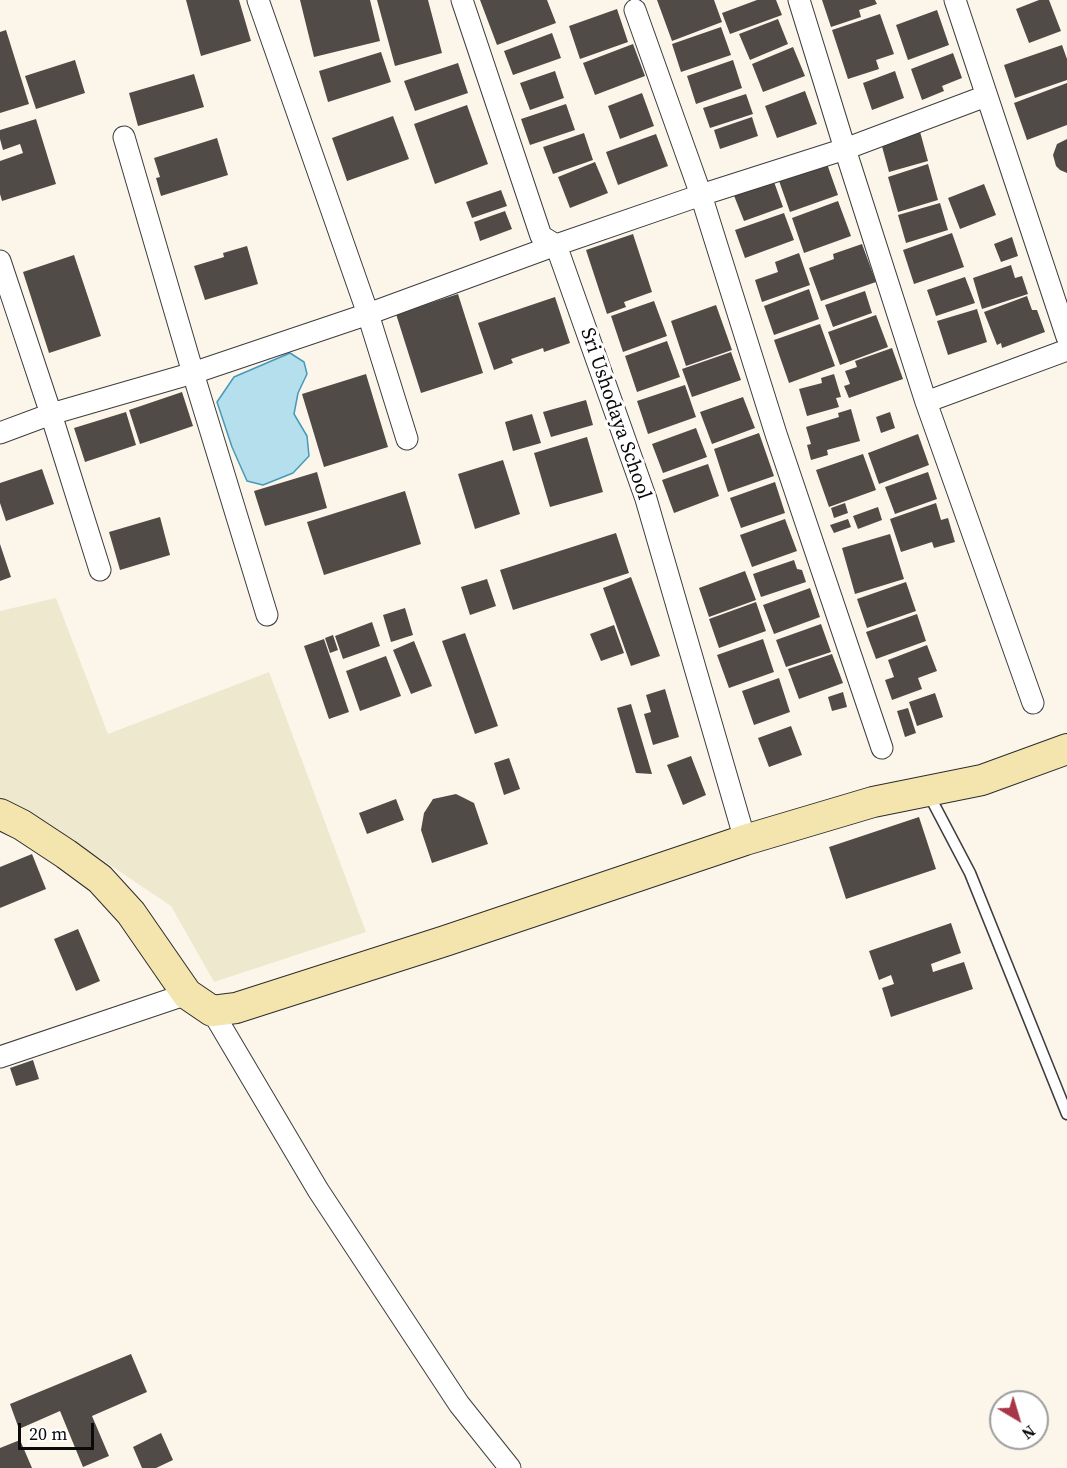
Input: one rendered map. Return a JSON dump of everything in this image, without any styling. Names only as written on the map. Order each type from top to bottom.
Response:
[{"type":"street","points":[[258,0],[368,314],[408,439]]},
{"type":"street","name":"Sri Ushodaya School","points":[[462,0],[541,236],[556,245],[646,498],[745,840]]},
{"type":"street","points":[[799,0],[926,402],[1033,703]]},
{"type":"street","points":[[955,0],[1067,337]]},
{"type":"street","points":[[635,10],[701,195],[776,434],[882,748]]},
{"type":"street","points":[[0,434],[51,414],[193,373],[368,314],[556,245],[844,148],[986,96]]},
{"type":"street","points":[[124,137],[267,615]]},
{"type":"street","points":[[0,261],[100,570]]},
{"type":"street","points":[[926,402],[1067,350]]},
{"type":"street","points":[[212,1011],[236,1008],[745,840],[873,802],[982,780],[1067,749]]},
{"type":"street","points":[[0,814],[66,854],[100,879],[131,913],[187,994],[212,1011],[318,1190],[459,1404],[510,1468]]},
{"type":"street","points":[[0,1057],[187,994]]},
{"type":"lane","points":[[928,792],[970,873],[1067,1114]]},
{"type":"shaded area","points":[[56,598],[108,734],[269,672],[366,932],[214,982],[171,906],[98,857],[0,802],[0,611]]},
{"type":"water","points":[[290,353],[304,362],[307,374],[298,393],[294,414],[307,436],[309,456],[293,473],[263,485],[247,481],[232,447],[217,402],[234,377]]},
{"type":"building","points":[[186,0],[239,0],[251,41],[201,56]]},
{"type":"building","points":[[300,0],[370,0],[380,41],[314,57]]},
{"type":"building","points":[[377,0],[428,0],[442,53],[395,66]]},
{"type":"building","points":[[480,0],[547,0],[556,23],[497,45]]},
{"type":"building","points":[[657,0],[714,0],[722,22],[672,41]]},
{"type":"building","points":[[757,0],[776,0],[782,15],[730,34],[722,13]]},
{"type":"building","points":[[822,0],[875,0],[877,4],[859,10],[861,17],[831,27]]},
{"type":"building","points":[[1039,0],[1049,0],[1061,31],[1029,43],[1016,9]]},
{"type":"building","points":[[617,9],[628,42],[580,59],[569,26]]},
{"type":"building","points":[[937,10],[949,45],[908,60],[896,25]]},
{"type":"building","points":[[880,14],[894,54],[876,60],[879,69],[848,79],[832,30]]},
{"type":"building","points":[[778,19],[788,44],[750,60],[739,34]]},
{"type":"building","points":[[721,27],[731,55],[681,72],[672,44]]},
{"type":"building","points":[[6,30],[29,104],[0,113],[0,32]]},
{"type":"building","points":[[552,33],[561,58],[513,75],[504,51]]},
{"type":"building","points":[[633,44],[645,76],[595,95],[583,63]]},
{"type":"building","points":[[1062,45],[1067,59],[1067,80],[1015,98],[1004,65]]},
{"type":"building","points":[[793,47],[805,76],[763,92],[752,64]]},
{"type":"building","points":[[381,52],[391,82],[328,102],[319,71]]},
{"type":"building","points":[[953,53],[962,78],[942,86],[944,91],[922,100],[911,69]]},
{"type":"building","points":[[75,60],[85,93],[36,109],[25,76]]},
{"type":"building","points":[[733,60],[742,88],[696,104],[687,76]]},
{"type":"building","points":[[458,63],[468,93],[415,111],[404,81]]},
{"type":"building","points":[[555,71],[564,98],[530,110],[520,83]]},
{"type":"building","points":[[895,71],[904,98],[872,110],[863,83]]},
{"type":"building","points":[[194,74],[204,107],[138,126],[129,93]]},
{"type":"building","points":[[1067,83],[1067,125],[1027,140],[1014,103]]},
{"type":"building","points":[[805,91],[817,124],[777,138],[765,106]]},
{"type":"building","points":[[642,93],[654,126],[620,139],[608,106]]},
{"type":"building","points":[[746,94],[753,114],[710,128],[703,108]]},
{"type":"building","points":[[566,104],[575,130],[530,145],[521,119]]},
{"type":"building","points":[[467,105],[488,164],[435,184],[414,124]]},
{"type":"building","points":[[393,116],[409,159],[347,181],[332,138]]},
{"type":"building","points":[[752,117],[758,136],[720,149],[714,130]]},
{"type":"building","points":[[36,119],[56,184],[2,201],[0,161],[23,153],[20,144],[3,150],[0,130]]},
{"type":"building","points":[[919,128],[928,161],[889,172],[880,139]]},
{"type":"building","points":[[584,133],[593,160],[553,174],[543,147]]},
{"type":"building","points":[[656,134],[668,166],[618,185],[606,152]]},
{"type":"building","points":[[217,138],[228,175],[161,196],[156,178],[160,177],[154,158]]},
{"type":"building","points":[[1067,139],[1067,173],[1056,166],[1053,155],[1057,144]]},
{"type":"building","points":[[826,161],[838,195],[790,212],[778,178]]},
{"type":"building","points":[[595,162],[608,193],[570,208],[558,177]]},
{"type":"building","points":[[928,164],[938,200],[898,212],[888,177]]},
{"type":"building","points":[[773,179],[783,207],[744,221],[733,193]]},
{"type":"building","points":[[984,184],[996,215],[960,229],[948,198]]},
{"type":"building","points":[[501,190],[507,206],[472,218],[466,202]]},
{"type":"building","points":[[838,201],[851,236],[804,253],[792,218]]},
{"type":"building","points":[[940,203],[948,230],[906,243],[898,215]]},
{"type":"building","points":[[505,211],[512,229],[480,241],[474,222]]},
{"type":"building","points":[[784,213],[794,240],[745,258],[735,230]]},
{"type":"building","points":[[952,233],[964,267],[914,284],[903,250]]},
{"type":"building","points":[[633,234],[652,292],[624,302],[626,307],[607,314],[586,250]]},
{"type":"building","points":[[1012,237],[1018,256],[1001,262],[994,244]]},
{"type":"building","points":[[862,244],[876,282],[821,301],[809,268],[834,259],[833,254]]},
{"type":"building","points":[[247,246],[258,284],[205,300],[194,266],[224,257],[223,253]]},
{"type":"building","points":[[799,253],[810,285],[762,302],[755,280],[778,272],[775,262]]},
{"type":"building","points":[[74,255],[101,336],[49,353],[23,272]]},
{"type":"building","points":[[1011,265],[1015,278],[1022,276],[1028,294],[982,309],[973,278]]},
{"type":"building","points":[[965,277],[975,303],[936,316],[927,290]]},
{"type":"building","points":[[809,289],[819,319],[774,335],[764,306]]},
{"type":"building","points":[[865,291],[872,313],[833,327],[825,305]]},
{"type":"building","points":[[458,294],[483,373],[421,393],[396,314]]},
{"type":"building","points":[[1027,296],[1032,310],[1037,310],[1045,332],[1002,348],[1001,343],[997,345],[984,312]]},
{"type":"building","points":[[555,297],[570,343],[544,352],[543,348],[511,359],[513,363],[494,370],[478,323]]},
{"type":"building","points":[[654,301],[667,336],[623,352],[611,316]]},
{"type":"building","points":[[716,305],[732,350],[686,366],[671,321]]},
{"type":"building","points":[[977,309],[987,342],[948,355],[937,321]]},
{"type":"building","points":[[876,315],[888,347],[840,365],[828,332]]},
{"type":"building","points":[[820,324],[835,366],[789,383],[774,340]]},
{"type":"building","points":[[667,341],[680,377],[637,392],[625,356]]},
{"type":"building","points":[[892,348],[903,379],[849,398],[844,386],[850,384],[845,371],[857,367],[855,361]]},
{"type":"building","points":[[731,352],[741,380],[692,397],[682,369]]},
{"type":"building","points":[[366,374],[388,447],[324,467],[302,394]]},
{"type":"building","points":[[834,374],[841,397],[836,398],[839,407],[807,416],[799,389],[822,383],[821,378]]},
{"type":"building","points":[[685,385],[696,417],[648,434],[637,401]]},
{"type":"building","points":[[182,392],[193,426],[140,444],[129,410]]},
{"type":"building","points":[[743,397],[755,428],[712,444],[700,412]]},
{"type":"building","points":[[586,400],[593,425],[551,437],[543,412]]},
{"type":"building","points":[[851,409],[860,441],[827,450],[828,455],[811,460],[807,445],[811,444],[806,427],[839,417],[838,413]]},
{"type":"building","points":[[126,412],[136,445],[85,462],[74,428]]},
{"type":"building","points":[[890,412],[895,428],[881,433],[876,417]]},
{"type":"building","points":[[532,414],[541,443],[513,451],[505,422]]},
{"type":"building","points":[[696,428],[707,457],[663,473],[652,444]]},
{"type":"building","points":[[759,433],[774,476],[728,492],[714,449]]},
{"type":"building","points":[[918,434],[929,465],[879,484],[868,453]]},
{"type":"building","points":[[587,437],[603,492],[550,507],[534,453]]},
{"type":"building","points":[[863,454],[876,490],[829,507],[816,470]]},
{"type":"building","points":[[503,460],[520,514],[475,529],[458,474]]},
{"type":"building","points":[[708,464],[719,496],[674,513],[662,480]]},
{"type":"building","points":[[42,469],[54,504],[6,521],[0,503],[0,483]]},
{"type":"building","points":[[317,472],[327,508],[265,526],[254,491]]},
{"type":"building","points":[[928,472],[937,499],[895,514],[885,487]]},
{"type":"building","points":[[775,482],[785,513],[741,528],[730,498]]},
{"type":"building","points":[[405,491],[421,544],[324,575],[307,522]]},
{"type":"building","points":[[845,503],[848,513],[834,518],[831,508]]},
{"type":"building","points":[[936,503],[941,520],[948,518],[955,542],[934,548],[932,542],[901,552],[890,519]]},
{"type":"building","points":[[878,507],[882,520],[858,529],[853,516]]},
{"type":"building","points":[[160,517],[170,555],[120,570],[109,532]]},
{"type":"building","points":[[785,519],[797,551],[752,567],[740,535]]},
{"type":"building","points":[[848,519],[851,527],[834,533],[830,525]]},
{"type":"building","points":[[616,533],[629,573],[513,610],[500,570]]},
{"type":"building","points":[[890,534],[904,579],[855,594],[842,548]]},
{"type":"building","points":[[0,544],[11,577],[0,581]]},
{"type":"building","points":[[794,560],[797,569],[802,570],[806,582],[761,597],[753,574]]},
{"type":"building","points":[[745,571],[756,600],[709,617],[699,588]]},
{"type":"building","points":[[631,577],[660,656],[631,666],[603,588]]},
{"type":"building","points":[[487,579],[496,606],[470,615],[461,587]]},
{"type":"building","points":[[906,582],[916,611],[867,628],[857,599]]},
{"type":"building","points":[[810,588],[820,617],[774,634],[763,605]]},
{"type":"building","points":[[756,602],[766,631],[719,648],[709,619]]},
{"type":"building","points":[[405,608],[413,635],[391,642],[383,615]]},
{"type":"building","points":[[917,614],[926,641],[876,659],[866,632]]},
{"type":"building","points":[[372,622],[380,646],[343,659],[335,636]]},
{"type":"building","points":[[821,624],[831,652],[786,667],[776,640]]},
{"type":"building","points":[[614,625],[624,653],[601,661],[590,634]]},
{"type":"building","points":[[465,633],[498,726],[475,734],[442,641]]},
{"type":"building","points":[[333,635],[338,650],[330,653],[325,638]]},
{"type":"building","points":[[324,639],[349,712],[329,719],[304,646]]},
{"type":"building","points":[[763,639],[774,672],[729,688],[717,655]]},
{"type":"building","points":[[414,641],[432,686],[411,694],[393,650]]},
{"type":"building","points":[[927,645],[937,671],[918,678],[922,689],[892,700],[885,680],[894,677],[888,660]]},
{"type":"building","points":[[832,654],[843,683],[799,699],[788,669]]},
{"type":"building","points":[[386,656],[401,696],[360,711],[346,671]]},
{"type":"building","points":[[779,678],[790,712],[754,725],[742,691]]},
{"type":"building","points":[[665,689],[679,737],[653,745],[644,714],[651,712],[646,695]]},
{"type":"building","points":[[843,692],[847,707],[832,711],[828,697]]},
{"type":"building","points":[[935,693],[943,717],[917,726],[909,702]]},
{"type":"building","points":[[631,704],[652,774],[636,773],[617,708]]},
{"type":"building","points":[[908,708],[916,733],[905,737],[897,711]]},
{"type":"building","points":[[791,726],[802,755],[769,767],[758,738]]},
{"type":"building","points":[[691,756],[706,795],[683,805],[667,765]]},
{"type":"building","points":[[509,758],[520,789],[504,795],[494,763]]},
{"type":"building","points":[[456,794],[474,803],[488,844],[432,863],[421,830],[424,813],[433,799]]},
{"type":"building","points":[[396,799],[404,820],[367,834],[359,813]]},
{"type":"building","points":[[919,817],[936,869],[846,899],[829,847]]},
{"type":"building","points":[[32,854],[46,889],[0,908],[0,867]]},
{"type":"building","points":[[951,923],[961,953],[931,964],[933,972],[964,962],[973,989],[891,1017],[882,988],[894,984],[891,975],[879,980],[869,951]]},
{"type":"building","points":[[78,929],[100,981],[76,991],[54,939]]},
{"type":"building","points":[[33,1060],[39,1079],[16,1086],[10,1068]]},
{"type":"building","points":[[131,1354],[147,1392],[92,1416],[109,1456],[83,1467],[60,1411],[19,1429],[10,1404]]},
{"type":"building","points":[[161,1433],[173,1460],[156,1468],[142,1468],[133,1447]]},
{"type":"building","points":[[20,1440],[32,1468],[0,1468],[0,1448]]}]
